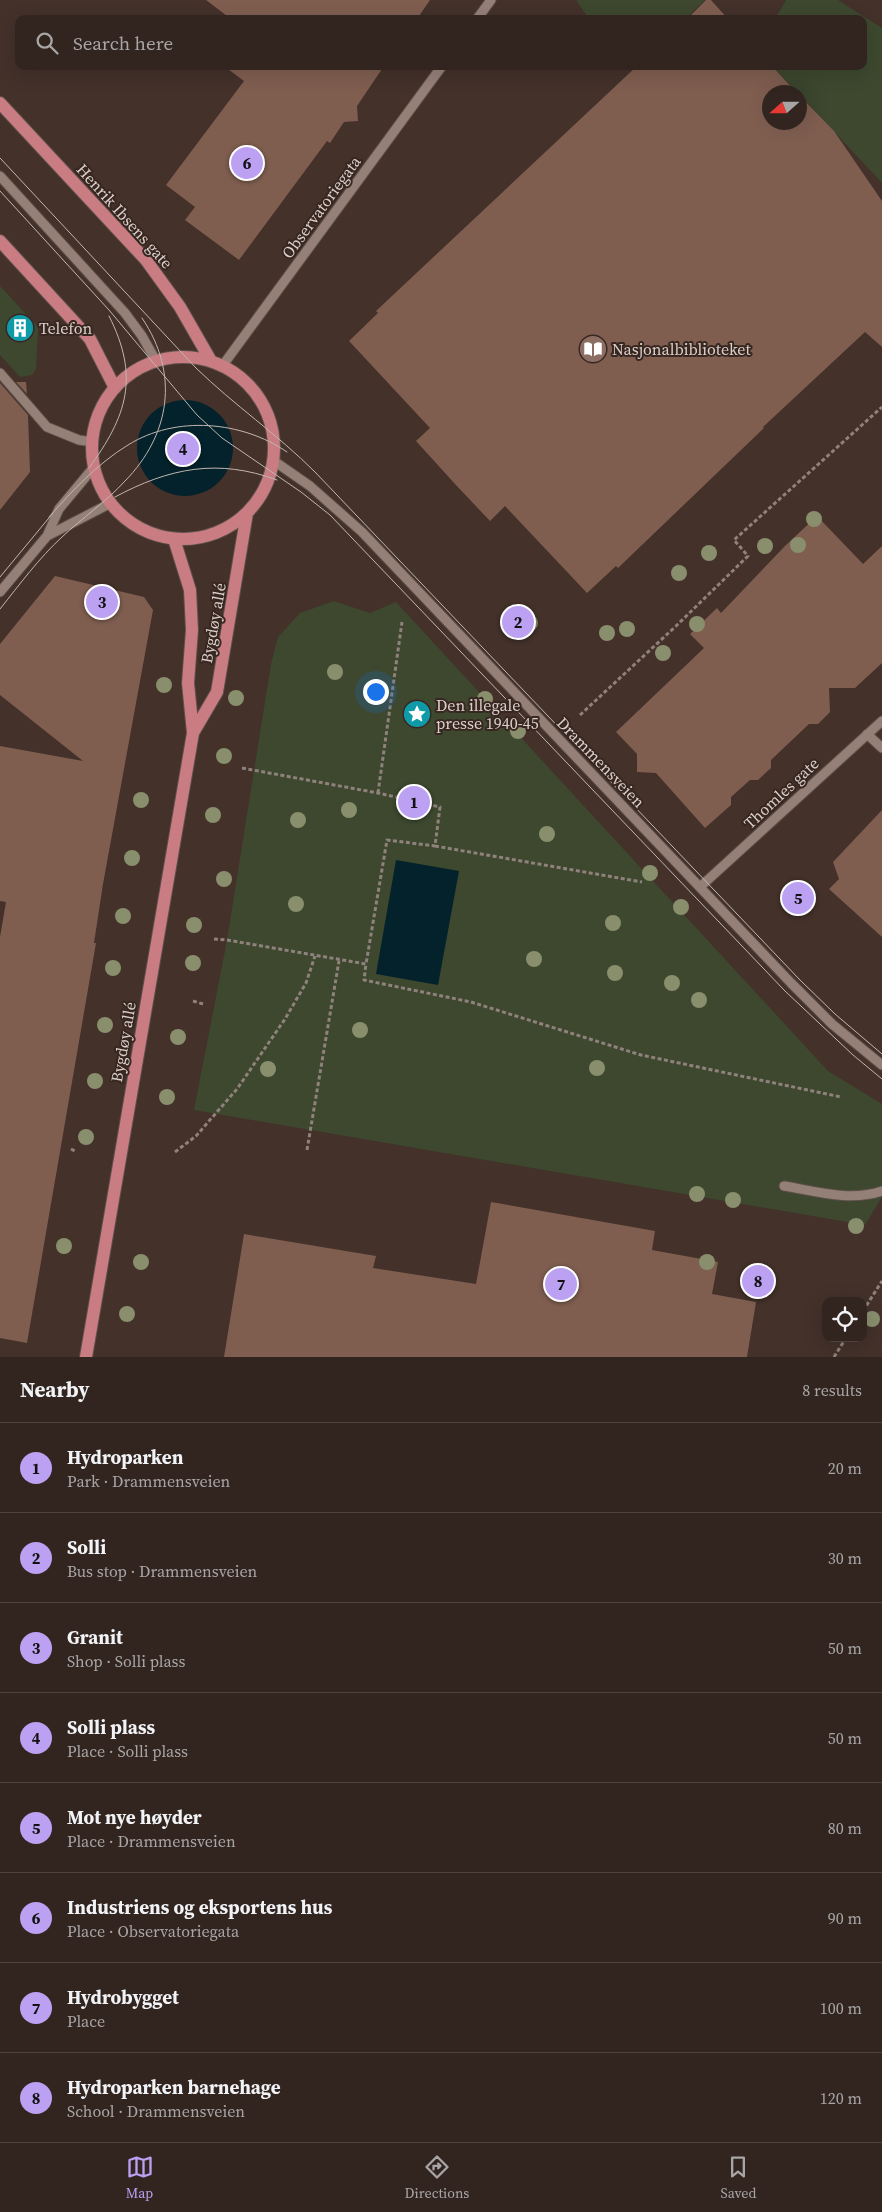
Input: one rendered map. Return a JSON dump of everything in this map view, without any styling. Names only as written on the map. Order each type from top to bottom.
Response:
[{"type":"main road","name":"Henrik Ibsens gate","points":[[0,103],[146,260],[217,363]]},
{"type":"main road","points":[[0,241],[90,339],[115,388]]},
{"type":"main road","points":[[184,357],[217,363],[242,378],[258,395],[268,415],[274,438],[274,461],[265,489],[247,513],[231,526],[214,534],[194,539],[174,539],[156,535],[139,528],[123,517],[111,503],[98,480],[94,467],[92,442],[101,408],[115,388],[134,371],[156,361],[184,357]]},
{"type":"main road","name":"Bygdøy allé","points":[[193,733],[217,692],[247,513]]},
{"type":"main road","name":"Bygdøy allé","points":[[86,1357],[193,733],[188,683],[192,630],[190,590],[174,539]]},
{"type":"street","points":[[480,15],[491,0]]},
{"type":"street","name":"Observatoriegata","points":[[217,363],[439,70]]},
{"type":"street","points":[[0,176],[125,313],[142,336],[156,361]]},
{"type":"street","points":[[0,374],[48,427],[79,440],[92,442]]},
{"type":"street","name":"Drammensveien","points":[[274,461],[310,486],[362,532],[832,1024],[882,1065]]},
{"type":"street","points":[[0,592],[47,536],[58,509],[94,467]]},
{"type":"street","points":[[47,536],[111,503]]},
{"type":"street","name":"Thomles gate","points":[[700,887],[882,721]]},
{"type":"street","points":[[867,734],[882,748]]},
{"type":"street","points":[[784,1186],[846,1196],[874,1194],[882,1191]]},
{"type":"path","points":[[580,715],[748,556],[734,540],[882,407]]},
{"type":"path","points":[[378,793],[402,622]]},
{"type":"path","points":[[242,768],[378,793],[440,807],[434,846]]},
{"type":"path","points":[[642,882],[434,846],[387,840],[364,980],[471,1002],[641,1055],[841,1097]]},
{"type":"path","points":[[214,939],[366,964]]},
{"type":"path","points":[[175,1152],[196,1136],[237,1089],[285,1019],[306,983],[315,956]]},
{"type":"path","points":[[307,1150],[339,961]]},
{"type":"path","points":[[193,1001],[203,1004]]},
{"type":"path","points":[[867,1305],[882,1282]]},
{"type":"path","points":[[834,1357],[843,1342]]},
{"type":"green space","points":[[576,0],[705,0],[689,15],[586,15]]},
{"type":"green space","points":[[786,0],[838,0],[862,15],[777,15]]},
{"type":"green space","points":[[867,18],[882,28],[882,183],[807,103],[807,85],[790,85],[776,70],[867,70]]},
{"type":"green space","points":[[0,286],[38,327],[36,369],[32,375],[20,377],[0,355]]},
{"type":"green space","points":[[334,601],[370,613],[396,602],[828,1071],[882,1104],[882,1197],[865,1225],[194,1110],[227,940],[271,664],[278,637],[300,613]]},
{"type":"water","points":[[185,400],[203,404],[219,414],[229,430],[233,448],[229,466],[219,482],[203,492],[185,496],[167,492],[151,482],[141,466],[137,448],[141,430],[151,414],[167,404]]},
{"type":"water","points":[[396,860],[459,871],[438,985],[376,974]]},
{"type":"building","points":[[206,0],[430,0],[420,15],[226,15]]},
{"type":"building","points":[[706,0],[711,0],[724,15],[691,15]]},
{"type":"building","points":[[229,70],[381,70],[357,106],[358,121],[344,122],[330,143],[327,141],[239,260],[185,220],[195,207],[166,185],[244,81]]},
{"type":"building","name":"Nasjonalbiblioteket","points":[[633,70],[776,70],[790,85],[762,85],[762,130],[807,130],[807,103],[834,131],[882,201],[882,347],[865,332],[763,427],[618,568],[616,566],[587,593],[505,506],[490,521],[416,441],[430,428],[349,341],[378,313],[376,311]]},
{"type":"building","points":[[16,382],[26,382],[27,394]]},
{"type":"building","points":[[0,383],[28,415],[30,472],[0,510]]},
{"type":"building","points":[[817,516],[863,564],[882,546],[882,663],[855,688],[829,688],[830,712],[818,724],[809,724],[771,760],[771,768],[758,780],[750,780],[731,797],[731,805],[705,828],[656,773],[637,772],[637,754],[616,732],[704,648],[690,634],[717,608],[721,613],[785,546]]},
{"type":"building","points":[[55,576],[144,597],[153,610],[103,884],[94,943],[96,943],[27,1343],[0,1338],[0,937],[6,902],[0,901],[0,746],[83,761],[0,695],[0,644]]},
{"type":"building","points":[[882,810],[882,937],[829,889],[839,879],[833,862]]},
{"type":"building","points":[[491,1202],[655,1231],[652,1250],[718,1262],[712,1294],[756,1302],[747,1357],[224,1357],[244,1234],[376,1256],[373,1268],[476,1284]]},
{"type":"tram line","points":[[0,158],[196,368],[315,472],[800,980],[835,1014],[882,1054]]},
{"type":"tram line","points":[[0,191],[109,310],[197,415],[222,438],[301,492],[330,515],[785,991],[853,1055],[882,1079]]},
{"type":"tram line","points":[[89,468],[113,431],[125,395],[124,358],[119,338],[109,316]]},
{"type":"tram line","points":[[0,609],[45,554],[125,481],[140,463],[152,444],[160,424],[165,403],[165,382],[162,361],[154,339],[142,318]]},
{"type":"tram line","points":[[49,517],[106,460],[147,435],[167,429],[188,426],[230,428],[250,434],[287,452]]},
{"type":"tram line","points":[[115,497],[155,479],[194,469],[234,469],[277,480]]},
{"type":"tram line","points":[[0,577],[53,513]]},
{"type":"place","name":"Industriens og eksportens hus","points":[[247,163]]},
{"type":"place","name":"Telefon","points":[[20,328]]},
{"type":"place","name":"Nasjonalbiblioteket","points":[[593,349]]},
{"type":"place","name":"Solli plass","points":[[183,449]]},
{"type":"place","name":"Granit","points":[[102,602]]},
{"type":"place","name":"Solli","points":[[518,622]]},
{"type":"place","name":"Den illegale presse 1940-45","points":[[417,714]]},
{"type":"place","name":"Hydroparken","points":[[414,802]]},
{"type":"place","name":"Mot nye høyder","points":[[798,898]]},
{"type":"place","name":"Hydroparken barnehage","points":[[758,1281]]},
{"type":"place","name":"Hydrobygget","points":[[561,1284]]}]
